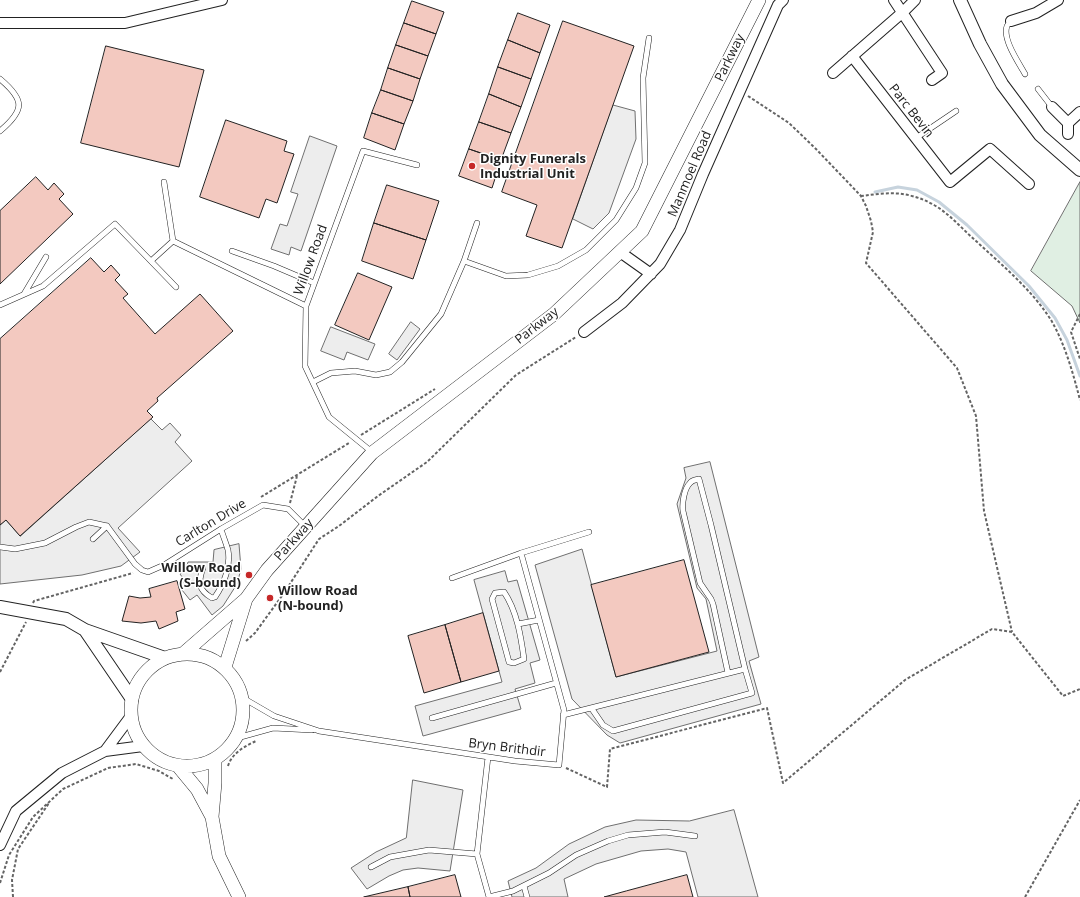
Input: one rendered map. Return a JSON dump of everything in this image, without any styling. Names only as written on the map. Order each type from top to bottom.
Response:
[{"type":"main road","name":"Parkway","points":[[246,599],[267,570],[372,453],[554,314],[642,231],[759,0]]},
{"type":"main road","points":[[184,653],[246,599]]},
{"type":"main road","points":[[225,667],[246,599]]},
{"type":"main road","points":[[184,653],[199,654],[213,659],[225,667],[236,682],[243,698],[244,712],[242,725],[237,738],[228,750],[216,759],[191,767],[178,766],[165,762],[153,755],[143,746],[135,732],[131,716],[132,699],[138,682],[149,668],[165,658],[184,653]]},
{"type":"main road","points":[[216,759],[212,817],[219,856],[239,897]]},
{"type":"main road","points":[[178,766],[197,789],[212,817]]},
{"type":"street","points":[[0,23],[125,23],[222,0]]},
{"type":"street","name":"Manmoel Road","points":[[584,332],[622,303],[660,264],[680,230],[740,90],[778,6],[783,0]]},
{"type":"street","points":[[894,0],[942,73],[932,80]]},
{"type":"street","points":[[833,73],[903,12],[914,0]]},
{"type":"street","points":[[960,0],[980,44],[1002,84],[1040,135],[1080,170]]},
{"type":"street","points":[[1011,21],[1036,13],[1058,0]]},
{"type":"street","name":"Parc Bevin","points":[[852,56],[950,182],[990,149],[1029,184]]},
{"type":"street","points":[[1052,107],[1068,128],[1080,112]]},
{"type":"street","points":[[620,252],[650,274]]},
{"type":"street","points":[[0,607],[66,619],[85,630],[165,658]]},
{"type":"street","points":[[85,630],[132,699]]},
{"type":"street","points":[[105,751],[131,716]]},
{"type":"street","points":[[0,845],[16,811],[62,773],[105,751],[143,746]]},
{"type":"lane","points":[[1011,21],[1007,26],[1006,34],[1010,47],[1025,74]]},
{"type":"lane","points":[[464,261],[506,276],[528,275],[558,266],[586,250],[616,220],[636,188],[646,163],[643,78],[649,38]]},
{"type":"lane","points":[[0,79],[12,89],[18,101],[19,108],[14,118],[0,131]]},
{"type":"lane","points":[[1038,89],[1052,107]]},
{"type":"lane","points":[[916,138],[956,111]]},
{"type":"lane","name":"Willow Road","points":[[372,453],[330,417],[305,366],[306,306],[363,151],[417,165]]},
{"type":"lane","points":[[164,182],[173,241]]},
{"type":"lane","points":[[313,382],[331,373],[355,371],[376,375],[390,372],[402,362],[441,314],[464,261],[478,223]]},
{"type":"lane","points":[[0,305],[43,286],[115,224],[176,287]]},
{"type":"lane","points":[[151,262],[173,241]]},
{"type":"lane","points":[[173,241],[306,306]]},
{"type":"lane","points":[[232,251],[274,266],[314,283]]},
{"type":"lane","points":[[23,295],[46,257]]},
{"type":"lane","points":[[592,709],[603,725],[613,732],[752,693],[699,479],[688,484],[683,504],[683,511],[700,583],[713,604],[728,673]]},
{"type":"lane","name":"Carlton Drive","points":[[142,570],[148,572],[164,565],[221,529],[263,505],[288,509]]},
{"type":"lane","points":[[288,509],[306,527]]},
{"type":"lane","points":[[0,547],[15,550],[45,543],[89,522],[107,526],[129,557],[142,570]]},
{"type":"lane","points":[[93,539],[107,526]]},
{"type":"lane","points":[[203,568],[200,578],[200,586],[207,595],[212,598],[215,597],[222,588],[228,564],[228,551],[221,529]]},
{"type":"lane","points":[[452,578],[521,553],[589,532]]},
{"type":"lane","name":"Bryn Brithdir","points":[[243,698],[274,716],[319,731],[515,761],[559,765],[564,710],[521,553]]},
{"type":"lane","points":[[504,592],[509,599],[518,624],[524,659],[514,664],[509,662],[492,599],[495,593],[504,592]]},
{"type":"lane","points":[[518,624],[539,620]]},
{"type":"lane","points":[[563,716],[745,669]]},
{"type":"lane","points":[[432,718],[556,683]]},
{"type":"lane","points":[[237,738],[273,728],[319,731]]},
{"type":"lane","points":[[488,756],[477,854],[489,897],[513,891],[549,873],[576,855],[608,841],[628,835],[665,832],[695,836]]},
{"type":"lane","points":[[371,867],[390,857],[429,850],[477,854]]},
{"type":"lane","points":[[524,886],[527,897]]},
{"type":"path","points":[[740,90],[788,122],[861,196],[866,206],[873,232],[866,263],[957,368],[976,416],[984,511],[1012,632],[1063,696],[1080,689]]},
{"type":"path","points":[[861,196],[886,193],[910,195],[929,202],[946,214],[1033,296],[1042,308],[1058,334],[1073,373],[1080,400]]},
{"type":"path","points":[[1080,314],[1071,332],[1080,359]]},
{"type":"path","points":[[245,642],[256,633],[264,622],[319,539],[426,462],[516,375],[584,332]]},
{"type":"path","points":[[256,500],[356,439]]},
{"type":"path","points":[[288,509],[297,475]]},
{"type":"path","points":[[0,672],[31,612],[34,601],[142,570]]},
{"type":"path","points":[[559,765],[607,787],[610,749],[767,708],[783,782],[905,680],[992,629],[1012,632]]},
{"type":"path","points":[[226,769],[242,747],[260,740]]},
{"type":"path","points":[[0,883],[9,855],[33,817],[63,789],[108,768],[136,764],[159,771],[174,780]]},
{"type":"path","points":[[13,897],[12,880],[18,849],[52,799]]},
{"type":"path","points":[[1025,897],[1080,800]]},
{"type":"green space","points":[[1080,182],[1080,323],[1072,306],[1031,271]]},
{"type":"shaded area","points":[[613,105],[635,111],[636,139],[609,213],[593,229],[573,219]]},
{"type":"shaded area","points":[[310,136],[337,146],[301,251],[291,247],[289,255],[271,249],[280,224],[287,226],[298,194],[291,192]]},
{"type":"shaded area","points":[[411,322],[420,329],[397,360],[389,354]]},
{"type":"shaded area","points":[[331,327],[375,344],[368,360],[347,352],[344,360],[321,351]]},
{"type":"shaded area","points":[[151,419],[162,430],[170,423],[181,435],[175,442],[192,461],[118,528],[140,552],[121,566],[82,575],[0,584],[0,525],[6,520],[20,536]]},
{"type":"shaded area","points":[[710,462],[759,657],[749,661],[761,704],[620,743],[607,735],[572,699],[535,565],[582,549],[616,677],[717,651],[706,599],[697,588],[677,504],[686,478],[684,468]]},
{"type":"shaded area","points":[[239,544],[241,569],[237,584],[223,606],[212,615],[197,595],[190,600],[178,585],[185,581],[180,574],[186,569],[188,562],[213,562],[214,550]]},
{"type":"shaded area","points":[[505,571],[508,582],[517,580],[540,660],[530,663],[535,683],[515,689],[521,709],[423,736],[415,706],[502,682],[474,580]]},
{"type":"shaded area","points":[[413,780],[463,790],[450,871],[418,868],[403,870],[389,876],[367,889],[351,868],[376,852],[406,838]]},
{"type":"shaded area","points":[[734,810],[758,897],[698,897],[686,852],[668,849],[641,851],[596,864],[564,879],[568,897],[512,897],[508,881],[536,868],[569,844],[605,827],[636,820],[689,821]]},
{"type":"building","points":[[412,1],[444,12],[436,34],[404,23]]},
{"type":"building","points":[[518,13],[550,25],[540,53],[508,40]]},
{"type":"building","points":[[563,21],[634,46],[562,248],[526,236],[537,205],[502,192]]},
{"type":"building","points":[[404,23],[436,34],[428,56],[396,45]]},
{"type":"building","points":[[508,40],[540,53],[531,79],[498,67]]},
{"type":"building","points":[[396,45],[428,56],[420,79],[388,68]]},
{"type":"building","points":[[106,46],[204,70],[179,167],[81,143]]},
{"type":"building","points":[[498,67],[531,79],[521,107],[489,94]]},
{"type":"building","points":[[388,68],[420,79],[413,101],[381,90]]},
{"type":"building","points":[[381,90],[413,101],[404,124],[372,113]]},
{"type":"building","points":[[489,94],[521,107],[511,133],[479,122]]},
{"type":"building","points":[[372,113],[404,124],[395,150],[364,138]]},
{"type":"building","points":[[226,120],[287,141],[284,151],[294,154],[277,203],[266,199],[259,218],[200,197]]},
{"type":"building","points":[[479,122],[511,133],[501,160],[469,149]]},
{"type":"building","points":[[469,149],[501,160],[492,188],[459,176]]},
{"type":"building","points":[[36,177],[48,190],[54,183],[64,194],[59,199],[73,214],[0,284],[0,211]]},
{"type":"building","points":[[387,185],[439,201],[426,240],[374,223]]},
{"type":"building","points":[[374,223],[426,240],[413,279],[362,261]]},
{"type":"building","points":[[91,258],[104,272],[111,265],[120,275],[115,280],[128,294],[123,298],[155,334],[200,294],[233,331],[157,398],[158,401],[147,411],[153,417],[20,536],[6,520],[0,525],[0,339]]},
{"type":"building","points":[[358,273],[392,287],[369,340],[335,325]]},
{"type":"building","points":[[684,560],[709,652],[616,677],[591,585]]},
{"type":"building","points":[[177,581],[185,609],[176,612],[178,621],[159,629],[156,621],[141,623],[122,621],[129,596],[140,598],[151,597],[149,589]]},
{"type":"building","points":[[483,613],[499,671],[461,682],[445,625]]},
{"type":"building","points":[[445,625],[461,682],[424,693],[408,636]]},
{"type":"building","points":[[455,875],[461,897],[410,897],[408,887]]},
{"type":"building","points":[[687,875],[693,897],[604,897],[626,891]]},
{"type":"building","points":[[408,887],[410,897],[364,897]]},
{"type":"waterway","points":[[875,192],[898,187],[917,190],[939,202],[967,225],[1029,286],[1055,318],[1067,340],[1080,376]]},
{"type":"place","name":"Dignity Funerals Industrial Unit","points":[[472,166]]},
{"type":"place","name":"Willow Road (S-bound)","points":[[249,575]]},
{"type":"place","name":"Willow Road (N-bound)","points":[[270,598]]}]
